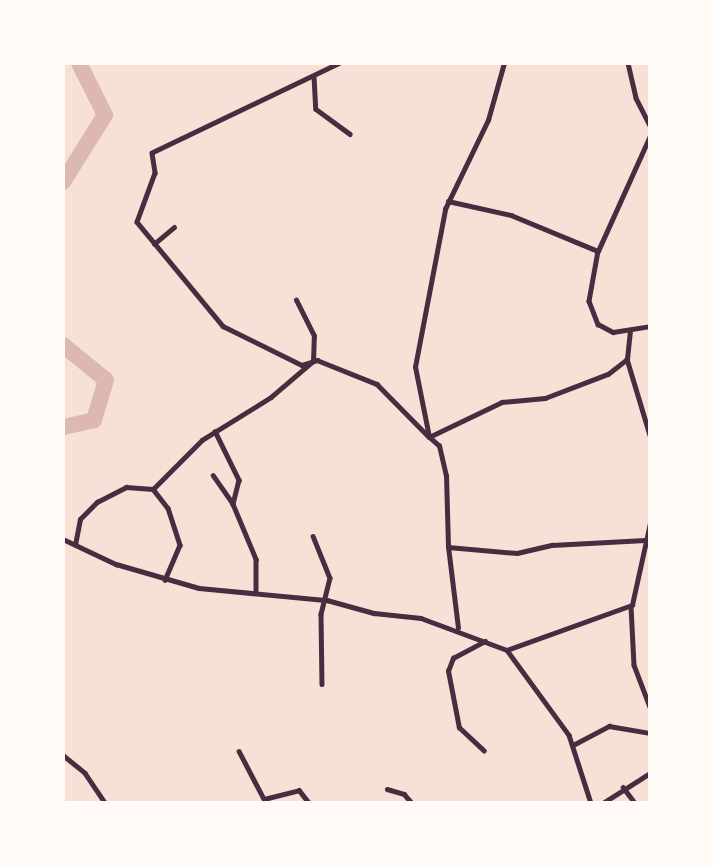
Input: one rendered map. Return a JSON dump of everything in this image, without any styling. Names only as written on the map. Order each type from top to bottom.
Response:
[{"type":"street","points":[[340,63],[155,149],[155,173],[136,222],[223,326],[302,365],[313,360],[377,384],[439,446],[446,476],[448,547],[458,628]]},
{"type":"street","points":[[429,438],[415,367],[448,201],[488,120],[504,63]]},
{"type":"street","points":[[628,63],[636,98],[650,125]]},
{"type":"street","points":[[314,76],[316,109],[350,134]]},
{"type":"street","points":[[650,135],[598,251],[590,309],[607,330],[630,330],[650,326]]},
{"type":"street","points":[[448,201],[511,215],[598,251]]},
{"type":"street","points":[[154,244],[174,227]]},
{"type":"street","points":[[153,489],[215,431],[271,397],[313,360],[314,336],[296,300]]},
{"type":"street","points":[[630,330],[627,359],[650,435]]},
{"type":"street","points":[[429,438],[502,402],[561,394],[608,374],[627,359]]},
{"type":"street","points":[[215,431],[239,480],[233,505]]},
{"type":"street","points":[[213,475],[233,505],[256,559],[256,591]]},
{"type":"street","points":[[75,545],[80,519],[97,502],[127,487],[153,489],[168,508],[180,545],[165,580]]},
{"type":"street","points":[[650,523],[632,605],[634,665],[650,708]]},
{"type":"street","points":[[313,536],[330,578],[327,600],[321,614],[322,684]]},
{"type":"street","points":[[63,539],[165,580],[199,588],[256,591],[327,600],[458,628],[507,650],[573,745],[591,803]]},
{"type":"street","points":[[448,547],[517,553],[552,545],[645,540]]},
{"type":"street","points":[[507,650],[632,605]]},
{"type":"street","points":[[484,751],[459,728],[449,671],[453,658],[486,640]]},
{"type":"street","points":[[573,745],[609,726],[650,733]]},
{"type":"street","points":[[239,751],[264,799],[299,790],[309,803]]},
{"type":"street","points":[[63,755],[85,773],[105,803]]},
{"type":"street","points":[[603,803],[622,787],[650,773]]},
{"type":"street","points":[[622,787],[635,803]]},
{"type":"street","points":[[387,789],[404,794],[412,803]]},
{"type":"waterway","points":[[63,182],[105,115],[79,63]]},
{"type":"waterway","points":[[63,345],[106,380],[94,420],[63,427]]}]
